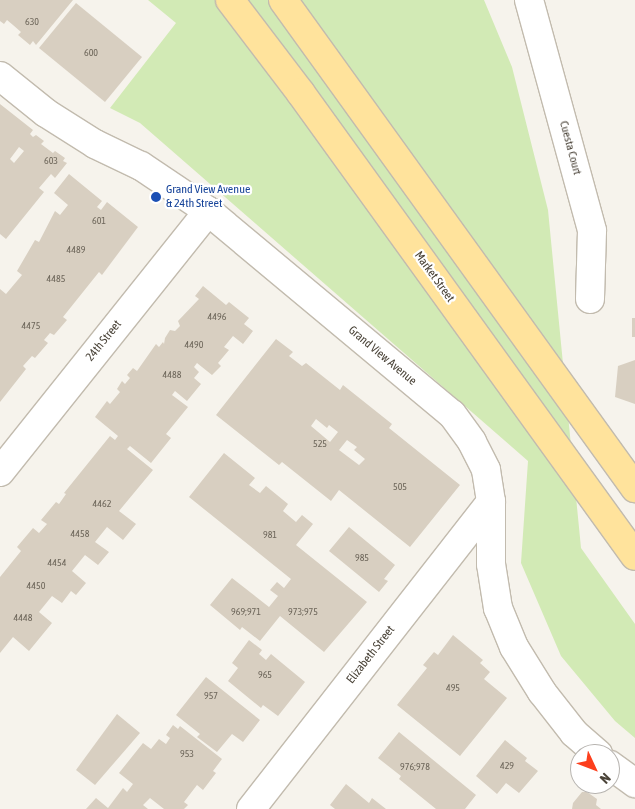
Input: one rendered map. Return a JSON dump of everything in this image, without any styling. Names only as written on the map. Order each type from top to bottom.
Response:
[{"type":"main road","name":"Market Street","points":[[230,0],[305,100],[635,556]]},
{"type":"main road","points":[[283,0],[635,488]]},
{"type":"street","name":"Cuesta Court","points":[[529,0],[592,231],[590,299]]},
{"type":"street","name":"Grand View Avenue","points":[[0,76],[46,113],[95,144],[141,166],[208,211],[452,414],[472,442],[486,470],[491,502],[493,573],[498,608],[511,639],[542,692],[574,733],[587,744]]},
{"type":"street","name":"24th Street","points":[[0,472],[208,211]]},
{"type":"street","name":"Elizabeth Street","points":[[251,809],[491,502]]},
{"type":"street","points":[[620,772],[635,783]]},
{"type":"green space","points":[[148,0],[484,0],[512,67],[548,210],[581,548],[635,624],[635,738],[615,721],[561,656],[521,563],[528,461],[140,123],[110,108],[176,23]]},
{"type":"building","points":[[0,0],[73,0],[36,45],[33,41],[30,45],[18,35],[21,32],[7,20],[4,24],[0,21]]},
{"type":"building","points":[[76,3],[142,57],[105,102],[39,48]]},
{"type":"building","points":[[0,104],[33,130],[30,134],[33,137],[36,135],[44,141],[41,144],[53,153],[55,151],[65,158],[63,161],[67,163],[55,178],[51,174],[39,188],[44,192],[6,239],[0,234]],"holes":[[[19,147],[24,151],[14,163],[10,159]]]},
{"type":"building","points":[[69,174],[102,201],[97,207],[101,210],[107,202],[138,227],[102,275],[99,272],[63,317],[67,320],[54,335],[50,333],[44,340],[48,343],[35,358],[32,356],[23,366],[26,369],[0,402],[0,289],[6,294],[22,275],[17,271],[35,240],[39,242],[55,211],[60,215],[68,205],[54,193]]},
{"type":"building","points":[[203,286],[226,305],[229,302],[249,318],[244,324],[253,331],[243,344],[233,336],[224,347],[229,350],[218,363],[221,366],[212,375],[197,363],[194,367],[199,372],[194,378],[201,384],[187,401],[175,391],[172,395],[188,407],[166,434],[171,438],[151,463],[130,446],[127,449],[153,470],[119,511],[136,524],[123,540],[107,527],[95,542],[109,552],[98,565],[85,555],[72,571],[86,583],[76,595],[71,591],[62,603],[52,596],[39,612],[52,623],[29,651],[13,637],[0,653],[0,577],[21,551],[17,547],[33,528],[39,533],[47,524],[41,520],[56,502],[59,504],[66,494],[64,493],[110,436],[115,440],[118,436],[95,417],[107,401],[110,404],[120,392],[117,389],[122,381],[125,384],[130,378],[127,375],[133,368],[137,371],[156,344],[159,347],[163,342],[164,344],[170,330],[175,331],[180,326],[178,321],[199,299],[195,296]]},
{"type":"building","points":[[632,318],[635,318],[635,337],[632,337]]},
{"type":"building","points":[[276,339],[293,352],[289,356],[302,366],[306,363],[340,390],[343,385],[392,424],[389,428],[460,485],[410,547],[339,490],[331,501],[282,462],[279,465],[216,415]],"holes":[[[316,419],[327,428],[329,425],[338,432],[330,442],[311,426]],[[347,440],[357,447],[354,450],[365,459],[359,465],[339,450]]]},
{"type":"building","points":[[635,360],[635,404],[615,397],[618,366]]},
{"type":"building","points":[[224,453],[255,478],[249,485],[260,493],[266,486],[288,504],[283,511],[296,522],[302,515],[313,524],[296,545],[367,602],[324,652],[280,616],[260,641],[242,627],[240,630],[210,605],[232,578],[269,607],[278,596],[270,590],[277,582],[284,588],[291,579],[189,497]]},
{"type":"building","points":[[349,527],[395,565],[384,579],[388,581],[379,592],[329,551]]},
{"type":"building","points":[[453,635],[483,660],[480,663],[490,672],[484,679],[507,698],[460,756],[397,705],[427,668],[423,665],[434,652],[438,655]]},
{"type":"building","points":[[249,640],[262,650],[259,654],[266,660],[271,654],[305,682],[278,716],[263,705],[261,708],[228,681],[238,668],[232,663]]},
{"type":"building","points":[[206,677],[260,720],[243,742],[232,734],[217,752],[197,737],[200,734],[176,715]]},
{"type":"building","points":[[117,714],[140,733],[95,785],[76,770]]},
{"type":"building","points":[[173,725],[178,729],[180,726],[222,759],[213,771],[216,773],[203,790],[197,785],[184,802],[188,805],[184,809],[164,809],[150,798],[143,805],[148,809],[86,809],[96,798],[108,808],[123,788],[127,792],[133,784],[119,773],[143,743],[151,749],[159,739],[166,744],[170,738],[166,735]]},
{"type":"building","points":[[399,732],[476,795],[465,809],[436,809],[399,779],[401,776],[378,758]]},
{"type":"building","points":[[505,740],[527,758],[525,761],[538,771],[519,793],[506,783],[497,794],[476,776]]},
{"type":"building","points":[[346,784],[369,803],[372,798],[386,809],[335,809],[330,805]]},
{"type":"building","points":[[580,794],[590,794],[597,799],[596,805],[601,809],[572,809],[573,803]]},
{"type":"place","name":"Grand View Avenue & 24th Street","points":[[156,197]]}]
